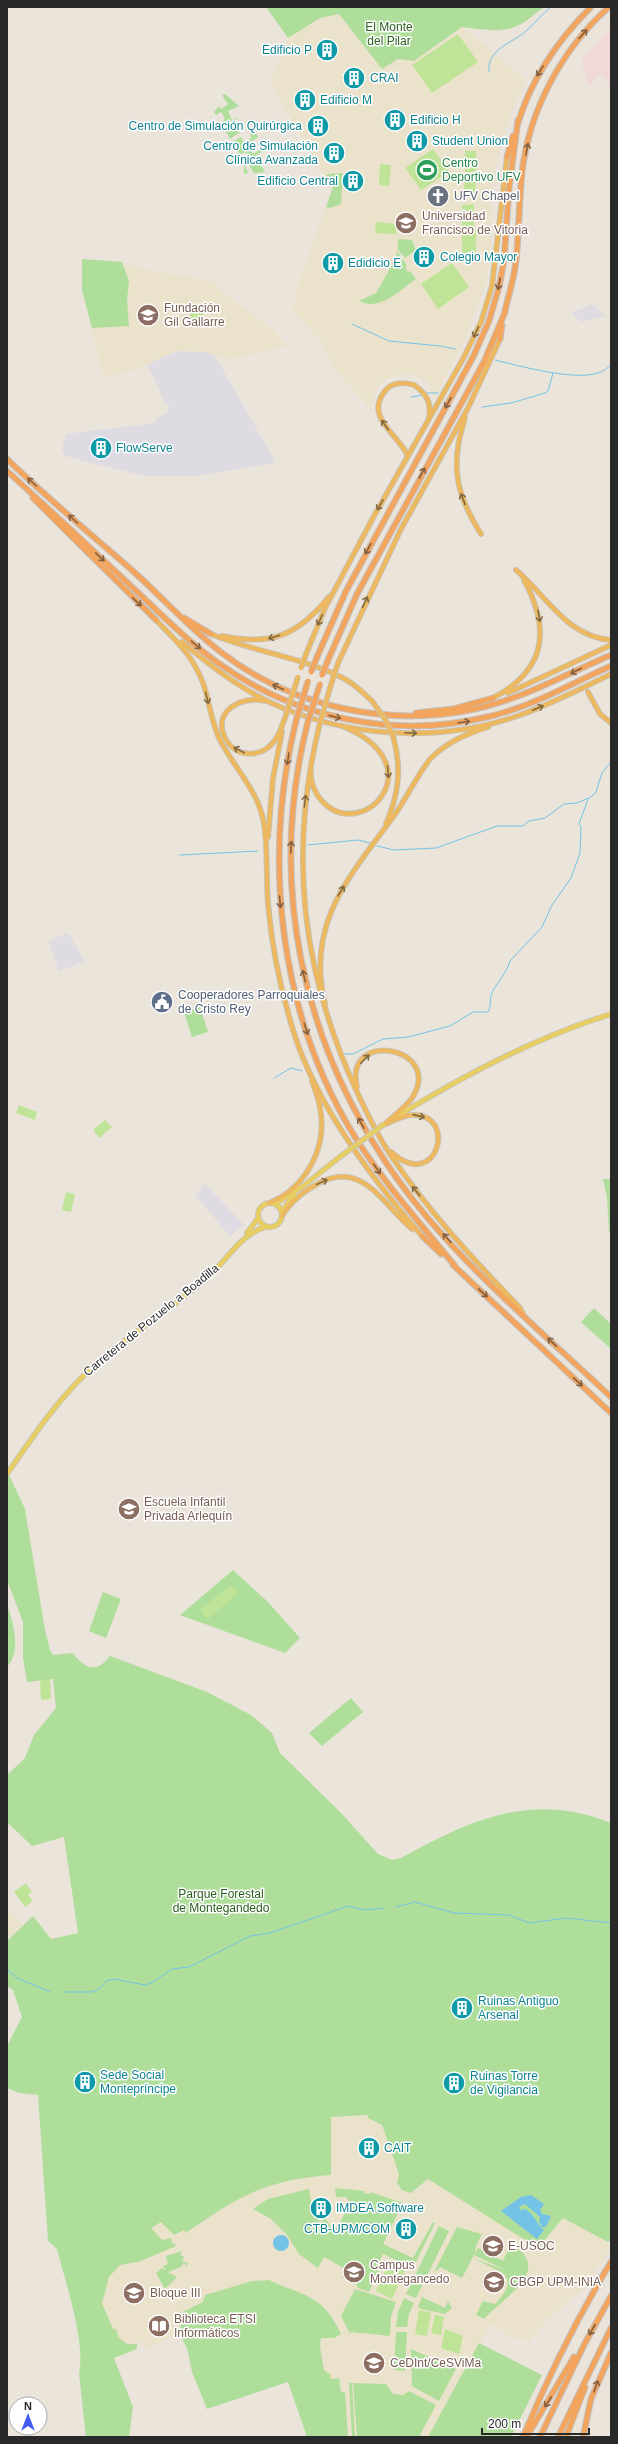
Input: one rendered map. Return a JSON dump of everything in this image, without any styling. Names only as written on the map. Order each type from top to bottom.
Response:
[{"type":"highway","points":[[520,716],[466,728],[422,733],[384,732],[304,716],[273,703],[257,698],[245,699],[230,707],[225,715],[223,725],[225,737],[229,744],[245,754],[257,754],[266,750],[276,740],[285,718],[298,677],[306,654],[336,588],[464,357],[483,315],[492,286],[497,254],[507,156],[518,120],[529,92],[553,50],[571,28],[592,7]]},
{"type":"highway","points":[[524,1316],[520,1308],[472,1258],[410,1183],[372,1125],[358,1095],[332,1033],[319,994],[309,949],[301,855],[304,803],[319,727],[338,663],[367,599],[420,494],[468,408],[500,339],[516,262],[522,172],[529,138],[538,110],[550,83],[580,36],[609,7]]},
{"type":"highway","points":[[455,1266],[389,1186],[355,1137],[334,1099],[312,1048],[298,1003],[283,927],[278,857],[281,801],[296,721],[317,657],[346,591],[422,448],[473,357],[489,321],[504,261],[509,188],[518,120]]},
{"type":"highway","points":[[505,312],[484,362],[414,487],[357,594],[322,675],[308,722],[293,801],[292,901],[301,963],[323,1042],[345,1093],[366,1132],[399,1181],[475,1268],[611,1397]]},
{"type":"highway","points":[[408,456],[380,418],[378,410],[382,396],[387,389],[396,384],[414,385],[422,390],[428,401],[430,409],[428,422]]},
{"type":"highway","points":[[468,408],[457,444],[457,481],[462,498],[481,534]]},
{"type":"highway","points":[[7,460],[181,616],[188,625],[224,655],[272,684],[321,702],[369,713],[422,716],[485,707],[529,693],[611,654]]},
{"type":"highway","points":[[7,471],[151,605],[220,664],[272,695],[318,713],[382,725],[420,727],[471,721],[532,703],[611,666]]},
{"type":"highway","points":[[21,483],[27,492],[87,553],[184,647],[193,660],[204,684],[220,742],[258,801],[264,823],[267,855],[268,904],[275,957],[295,1036],[320,1108],[322,1127],[319,1145],[313,1163],[304,1176],[283,1198],[269,1203]]},
{"type":"highway","points":[[516,570],[569,624],[590,636],[611,640]]},
{"type":"highway","points":[[493,698],[510,689],[523,677],[538,650],[540,639],[540,615],[524,580]]},
{"type":"highway","points":[[211,634],[259,641],[276,637],[296,628],[311,618],[336,588]]},
{"type":"highway","points":[[181,616],[211,634],[232,642],[319,668],[344,678],[372,701],[385,719],[393,736],[398,762],[397,793],[382,833]]},
{"type":"highway","points":[[156,620],[220,672],[273,703]]},
{"type":"highway","points":[[369,713],[437,711],[493,698],[525,686],[611,645]]},
{"type":"highway","points":[[332,1033],[320,971],[325,926],[338,896],[382,833],[421,771],[442,747],[473,732],[520,716],[611,675]]},
{"type":"highway","points":[[588,692],[600,714],[611,723]]},
{"type":"highway","points":[[267,855],[273,778],[285,718]]},
{"type":"highway","points":[[314,748],[311,776],[316,794],[326,805],[339,812],[356,814],[370,809],[379,801],[386,790],[388,778],[387,764],[380,751],[357,733],[331,722]]},
{"type":"highway","points":[[358,1095],[356,1075],[361,1062],[367,1056],[375,1051],[388,1049],[400,1052],[410,1060],[416,1070],[417,1081],[415,1091],[411,1099],[383,1125]]},
{"type":"highway","points":[[308,1070],[331,1111],[382,1190],[422,1236]]},
{"type":"highway","points":[[372,1125],[391,1152],[402,1162],[413,1165],[424,1163],[436,1151],[439,1142],[438,1130],[427,1118],[410,1114],[383,1125]]},
{"type":"highway","points":[[282,1213],[292,1202],[314,1186],[340,1176],[352,1177],[375,1191],[405,1223],[422,1236],[455,1266],[611,1413]]},
{"type":"highway","points":[[525,2437],[565,2346],[591,2294],[611,2262]]},
{"type":"highway","points":[[540,2437],[584,2345],[611,2296]]},
{"type":"highway","points":[[558,2437],[611,2328]]},
{"type":"highway","points":[[525,2437],[584,2345]]},
{"type":"highway","points":[[583,2437],[591,2399],[611,2353]]},
{"type":"highway","points":[[566,2437],[598,2354]]},
{"type":"main road","points":[[302,1187],[282,1213],[276,1226],[265,1227],[258,1218],[260,1207],[269,1203],[275,1204],[302,1187],[383,1125],[463,1078],[524,1047],[569,1028],[611,1014]]},
{"type":"main road","points":[[275,1204],[282,1213]]},
{"type":"main road","name":"Carretera de Pozuelo a Boadilla","points":[[239,1244],[258,1218]]},
{"type":"main road","name":"Carretera de Pozuelo a Boadilla","points":[[7,1474],[55,1405],[77,1382],[120,1343],[209,1276],[239,1244],[253,1232],[265,1227]]},
{"type":"shaded area","name":"Universidad Francisco de Vitoria","points":[[339,14],[382,69],[398,59],[414,61],[462,27],[525,79],[505,130],[496,168],[492,194],[491,252],[486,283],[464,342],[434,398],[427,381],[412,374],[396,375],[384,380],[377,389],[372,405],[374,413],[334,368],[322,342],[292,310],[297,298],[294,296],[332,190],[270,83],[288,38],[320,18]]},
{"type":"shaded area","points":[[611,27],[611,90],[606,79],[600,75],[589,86],[581,61]]},
{"type":"shaded area","name":"Fundación Gil Gallarre","points":[[82,259],[115,261],[144,269],[216,282],[218,288],[272,329],[287,346],[230,359],[206,352],[177,351],[134,370],[104,378],[82,290]]},
{"type":"shaded area","points":[[592,304],[605,316],[581,322],[572,313]]},
{"type":"shaded area","points":[[177,351],[206,352],[215,356],[276,463],[194,476],[144,476],[65,456],[62,449],[66,434],[156,423],[157,418],[168,412],[169,406],[165,403],[147,363]]},
{"type":"shaded area","points":[[68,933],[85,961],[59,971],[49,941]]},
{"type":"shaded area","points":[[205,1184],[244,1225],[230,1236],[195,1195]]},
{"type":"shaded area","points":[[7,1908],[23,1925],[9,1938],[7,1937]]},
{"type":"shaded area","name":"Campus Montegancedo","points":[[368,2115],[368,2118],[379,2122],[384,2127],[399,2174],[398,2186],[416,2191],[428,2179],[508,2228],[537,2248],[563,2218],[608,2242],[608,2252],[584,2288],[546,2321],[529,2342],[523,2337],[521,2339],[518,2336],[514,2340],[492,2323],[428,2437],[348,2437],[345,2392],[341,2392],[340,2382],[331,2379],[324,2370],[320,2347],[321,2338],[334,2338],[341,2335],[336,2323],[327,2310],[316,2300],[269,2280],[252,2281],[205,2295],[203,2302],[180,2313],[186,2320],[182,2322],[179,2333],[146,2350],[142,2342],[127,2345],[119,2338],[116,2329],[113,2330],[101,2303],[109,2277],[120,2265],[129,2264],[151,2228],[162,2222],[174,2234],[184,2230],[186,2233],[245,2194],[294,2178],[331,2175],[331,2117]]},
{"type":"green space","name":"El Monte del Pilar","points":[[266,7],[545,7],[529,19],[512,28],[491,30],[462,27],[414,61],[398,59],[382,69],[339,14],[320,18],[288,38]]},
{"type":"green space","points":[[458,34],[478,62],[432,93],[412,65]]},
{"type":"green space","points":[[225,94],[239,106],[228,111],[232,120],[236,118],[237,120],[233,122],[240,132],[230,139],[223,126],[225,124],[223,121],[225,118],[221,112],[216,115],[214,112],[219,106],[221,109],[228,104],[222,95]]},
{"type":"green space","points":[[255,131],[258,137],[246,145],[253,154],[261,149],[258,144],[262,142],[266,149],[251,159],[254,163],[259,162],[265,172],[254,173],[248,163],[245,166],[248,173],[244,174],[244,163],[250,159],[245,152],[240,155],[232,142],[241,137],[244,142],[252,138],[250,134]]},
{"type":"green space","name":"Centro Deportivo UFV","points":[[433,149],[449,172],[421,190],[405,168]]},
{"type":"green space","points":[[465,151],[476,151],[476,172],[465,172]]},
{"type":"green space","points":[[380,164],[391,165],[389,186],[379,185]]},
{"type":"green space","points":[[343,173],[341,204],[330,208],[326,207],[333,187],[326,176],[328,174]]},
{"type":"green space","points":[[465,173],[476,173],[475,195],[464,195]]},
{"type":"green space","points":[[474,204],[474,227],[462,227],[462,205]]},
{"type":"green space","points":[[376,222],[397,224],[396,234],[375,233]]},
{"type":"green space","points":[[462,230],[476,230],[476,253],[462,253]]},
{"type":"green space","points":[[398,239],[412,240],[416,250],[405,258],[398,250]]},
{"type":"green space","points":[[397,251],[407,266],[405,267],[408,272],[410,271],[416,279],[396,294],[382,302],[367,304],[359,301],[376,293],[396,258]]},
{"type":"green space","points":[[82,259],[122,262],[129,281],[127,299],[129,326],[92,328],[82,290]]},
{"type":"green space","points":[[452,263],[469,287],[438,309],[421,284]]},
{"type":"green space","points":[[190,307],[203,307],[203,322],[190,322]]},
{"type":"green space","points":[[200,1007],[208,1032],[192,1037],[184,1012]]},
{"type":"green space","points":[[19,1105],[37,1112],[35,1120],[16,1113]]},
{"type":"green space","points":[[105,1120],[112,1127],[99,1138],[93,1130]]},
{"type":"green space","points":[[603,1179],[611,1179],[611,1231],[609,1232],[607,1198]]},
{"type":"green space","points":[[66,1192],[75,1194],[71,1212],[62,1210]]},
{"type":"green space","points":[[594,1308],[611,1324],[611,1349],[581,1322]]},
{"type":"green space","name":"Parque Forestal de Montegandedo","points":[[9,1475],[25,1509],[45,1630],[50,1650],[53,1655],[73,1653],[82,1663],[91,1667],[100,1665],[110,1656],[207,1692],[251,1715],[272,1733],[280,1753],[342,1814],[378,1854],[392,1860],[401,1858],[452,1832],[477,1822],[502,1814],[528,1810],[555,1810],[582,1814],[611,1823],[611,2240],[608,2242],[563,2218],[538,2248],[428,2179],[411,2193],[402,2190],[397,2183],[399,2174],[382,2125],[368,2118],[368,2115],[331,2117],[331,2175],[288,2181],[254,2192],[222,2209],[186,2233],[184,2230],[174,2235],[161,2222],[151,2228],[162,2240],[171,2238],[172,2244],[174,2243],[176,2246],[138,2262],[120,2265],[109,2277],[102,2303],[113,2329],[116,2329],[119,2338],[127,2344],[137,2344],[135,2350],[114,2358],[133,2407],[129,2437],[86,2437],[79,2373],[80,2345],[74,2311],[57,2249],[48,2241],[38,2095],[20,2093],[7,2088],[7,2046],[22,2017],[13,1990],[7,1986],[7,1941],[33,1916],[51,1939],[78,1933],[64,1837],[32,1846],[7,1822],[7,1775],[25,1758],[34,1735],[56,1708],[53,1679],[27,1682],[23,1658],[23,1622],[7,1580],[7,1478]]},
{"type":"green space","points":[[233,1570],[268,1602],[300,1638],[285,1653],[180,1615]]},
{"type":"green space","points":[[231,1585],[238,1593],[208,1619],[200,1610]]},
{"type":"green space","points":[[103,1592],[121,1599],[106,1638],[89,1631]]},
{"type":"green space","points":[[7,1604],[14,1628],[15,1645],[12,1660],[7,1667]]},
{"type":"green space","points":[[50,1679],[51,1699],[41,1700],[40,1680]]},
{"type":"green space","points":[[351,1698],[363,1712],[322,1746],[309,1733]]},
{"type":"green space","points":[[26,1883],[32,1892],[28,1895],[33,1901],[25,1907],[14,1892]]},
{"type":"green space","points":[[335,2188],[364,2191],[364,2193],[369,2194],[370,2192],[403,2203],[383,2244],[413,2258],[433,2222],[435,2223],[413,2268],[383,2254],[376,2269],[379,2271],[369,2292],[358,2288],[357,2285],[343,2277],[347,2270],[324,2257],[318,2268],[299,2254],[287,2235],[271,2219],[253,2209],[268,2199],[309,2189],[314,2217],[321,2222],[325,2218],[331,2227],[337,2228],[350,2203],[346,2197],[336,2197]]},
{"type":"green space","points":[[439,2226],[449,2231],[416,2298],[406,2294]]},
{"type":"green space","points":[[457,2227],[482,2234],[476,2246],[475,2254],[478,2248],[503,2261],[510,2245],[523,2254],[528,2263],[527,2273],[521,2283],[484,2319],[476,2315],[483,2301],[495,2304],[506,2289],[508,2281],[503,2273],[473,2258],[505,2270],[474,2255],[462,2278],[440,2267],[437,2271],[435,2270]]},
{"type":"green space","points":[[182,2251],[180,2255],[184,2257],[182,2261],[188,2263],[187,2266],[184,2263],[181,2267],[168,2272],[177,2277],[165,2289],[156,2273],[162,2268],[167,2271],[163,2266],[168,2264],[166,2256]]},
{"type":"green space","points":[[390,2261],[406,2268],[392,2299],[376,2291]]},
{"type":"green space","points":[[269,2280],[312,2298],[320,2304],[334,2321],[341,2334],[334,2338],[321,2338],[320,2347],[324,2370],[330,2374],[331,2379],[339,2378],[341,2392],[345,2392],[348,2437],[307,2437],[288,2382],[207,2409],[192,2372],[187,2348],[179,2333],[182,2322],[186,2320],[180,2313],[203,2302],[205,2295],[252,2281]]},
{"type":"green space","points":[[355,2289],[396,2302],[391,2316],[390,2336],[351,2332],[350,2334],[341,2316]]},
{"type":"green space","points":[[422,2297],[445,2308],[448,2301],[452,2308],[445,2314],[421,2309],[418,2307]]},
{"type":"green space","points":[[404,2298],[414,2303],[409,2314],[407,2327],[396,2327],[398,2312]]},
{"type":"green space","points":[[419,2310],[431,2313],[427,2336],[415,2334]]},
{"type":"green space","points":[[435,2315],[444,2317],[441,2335],[431,2333]]},
{"type":"green space","points":[[445,2329],[463,2336],[459,2354],[441,2348]]},
{"type":"green space","points":[[396,2332],[407,2332],[405,2371],[394,2370]]},
{"type":"green space","points":[[479,2343],[542,2375],[511,2437],[428,2437]]},
{"type":"green space","points":[[411,2349],[456,2369],[439,2401],[412,2386]]},
{"type":"green space","points":[[349,2383],[352,2383],[355,2437],[352,2437]]},
{"type":"green space","points":[[353,2383],[386,2384],[393,2394],[403,2395],[409,2391],[436,2405],[419,2437],[357,2437]]},
{"type":"water","points":[[531,2195],[544,2204],[540,2210],[542,2214],[551,2216],[546,2227],[542,2227],[539,2222],[540,2217],[525,2204],[519,2207],[521,2210],[525,2209],[531,2213],[544,2230],[537,2239],[501,2211],[521,2197]]},
{"type":"water","points":[[281,2235],[288,2240],[289,2243],[284,2250],[281,2251],[274,2246],[273,2243],[278,2236]]},
{"type":"waterway","points":[[489,72],[489,64],[496,52],[526,31],[551,7]]},
{"type":"waterway","points":[[352,324],[389,341],[455,349]]},
{"type":"waterway","points":[[495,360],[547,372],[576,375],[588,375],[600,372],[611,365]]},
{"type":"waterway","points":[[482,407],[511,403],[545,393],[548,391],[553,373]]},
{"type":"waterway","points":[[427,393],[438,393]]},
{"type":"waterway","points":[[411,397],[423,395]]},
{"type":"waterway","points":[[377,846],[394,850],[436,848],[497,826],[523,826],[529,821],[545,818],[564,804],[577,803],[591,797],[596,792],[602,773],[611,762]]},
{"type":"waterway","points":[[344,1054],[353,1054],[383,1039],[408,1037],[450,1026],[473,1012],[488,1012],[492,993],[507,970],[510,961],[542,927],[552,905],[571,878],[580,853],[581,827],[579,824],[588,799]]},
{"type":"waterway","points":[[308,845],[358,840],[370,843]]},
{"type":"waterway","points":[[180,855],[258,851]]},
{"type":"waterway","points":[[274,1078],[291,1068],[302,1071]]},
{"type":"waterway","points":[[396,1907],[415,1902],[454,1913],[509,1915],[529,1923],[566,1918],[611,1923]]},
{"type":"waterway","points":[[65,1992],[93,1992],[99,1989],[106,1981],[114,1979],[145,1985],[151,1983],[172,1969],[189,1967],[250,1936],[270,1933],[348,1906],[365,1910],[383,1908]]},
{"type":"waterway","points":[[7,1969],[17,1978],[50,1992]]},
{"type":"place","name":"Edificio P","points":[[327,50]]},
{"type":"place","name":"CRAI","points":[[354,78]]},
{"type":"place","name":"Edificio M","points":[[305,100]]},
{"type":"place","name":"Edificio H","points":[[395,120]]},
{"type":"place","name":"Centro de Simulación Quirúrgica","points":[[318,126]]},
{"type":"place","name":"Student Union","points":[[417,141]]},
{"type":"place","name":"Centro de Simulación Clínica Avanzada","points":[[334,153]]},
{"type":"place","name":"Centro Deportivo UFV","points":[[427,170]]},
{"type":"place","name":"Edificio Central","points":[[353,181]]},
{"type":"place","name":"UFV Chapel","points":[[438,196]]},
{"type":"place","name":"Universidad Francisco de Vitoria","points":[[406,223]]},
{"type":"place","name":"Colegio Mayor","points":[[424,257]]},
{"type":"place","name":"Edidicio E","points":[[333,263]]},
{"type":"place","name":"Fundación Gil Gallarre","points":[[148,315]]},
{"type":"place","name":"FlowServe","points":[[101,448]]},
{"type":"place","name":"Cooperadores Parroquiales de Cristo Rey","points":[[162,1002]]},
{"type":"place","name":"Escuela Infantil Privada Arlequín","points":[[129,1509]]},
{"type":"place","name":"Ruinas Antiguo Arsenal","points":[[462,2008]]},
{"type":"place","name":"Sede Social Montepríncipe","points":[[85,2082]]},
{"type":"place","name":"Ruinas Torre de Vigilancia","points":[[454,2083]]},
{"type":"place","name":"CAIT","points":[[369,2148]]},
{"type":"place","name":"IMDEA Software","points":[[321,2208]]},
{"type":"place","name":"CTB-UPM/COM","points":[[406,2229]]},
{"type":"place","name":"E-USOC","points":[[493,2246]]},
{"type":"place","name":"Campus Montegancedo","points":[[354,2272]]},
{"type":"place","name":"CBGP UPM-INIA","points":[[494,2282]]},
{"type":"place","name":"Bloque III","points":[[134,2293]]},
{"type":"place","name":"Biblioteca ETSI Informáticos","points":[[159,2326]]},
{"type":"place","name":"CeDInt/CeSViMa","points":[[374,2363]]}]
